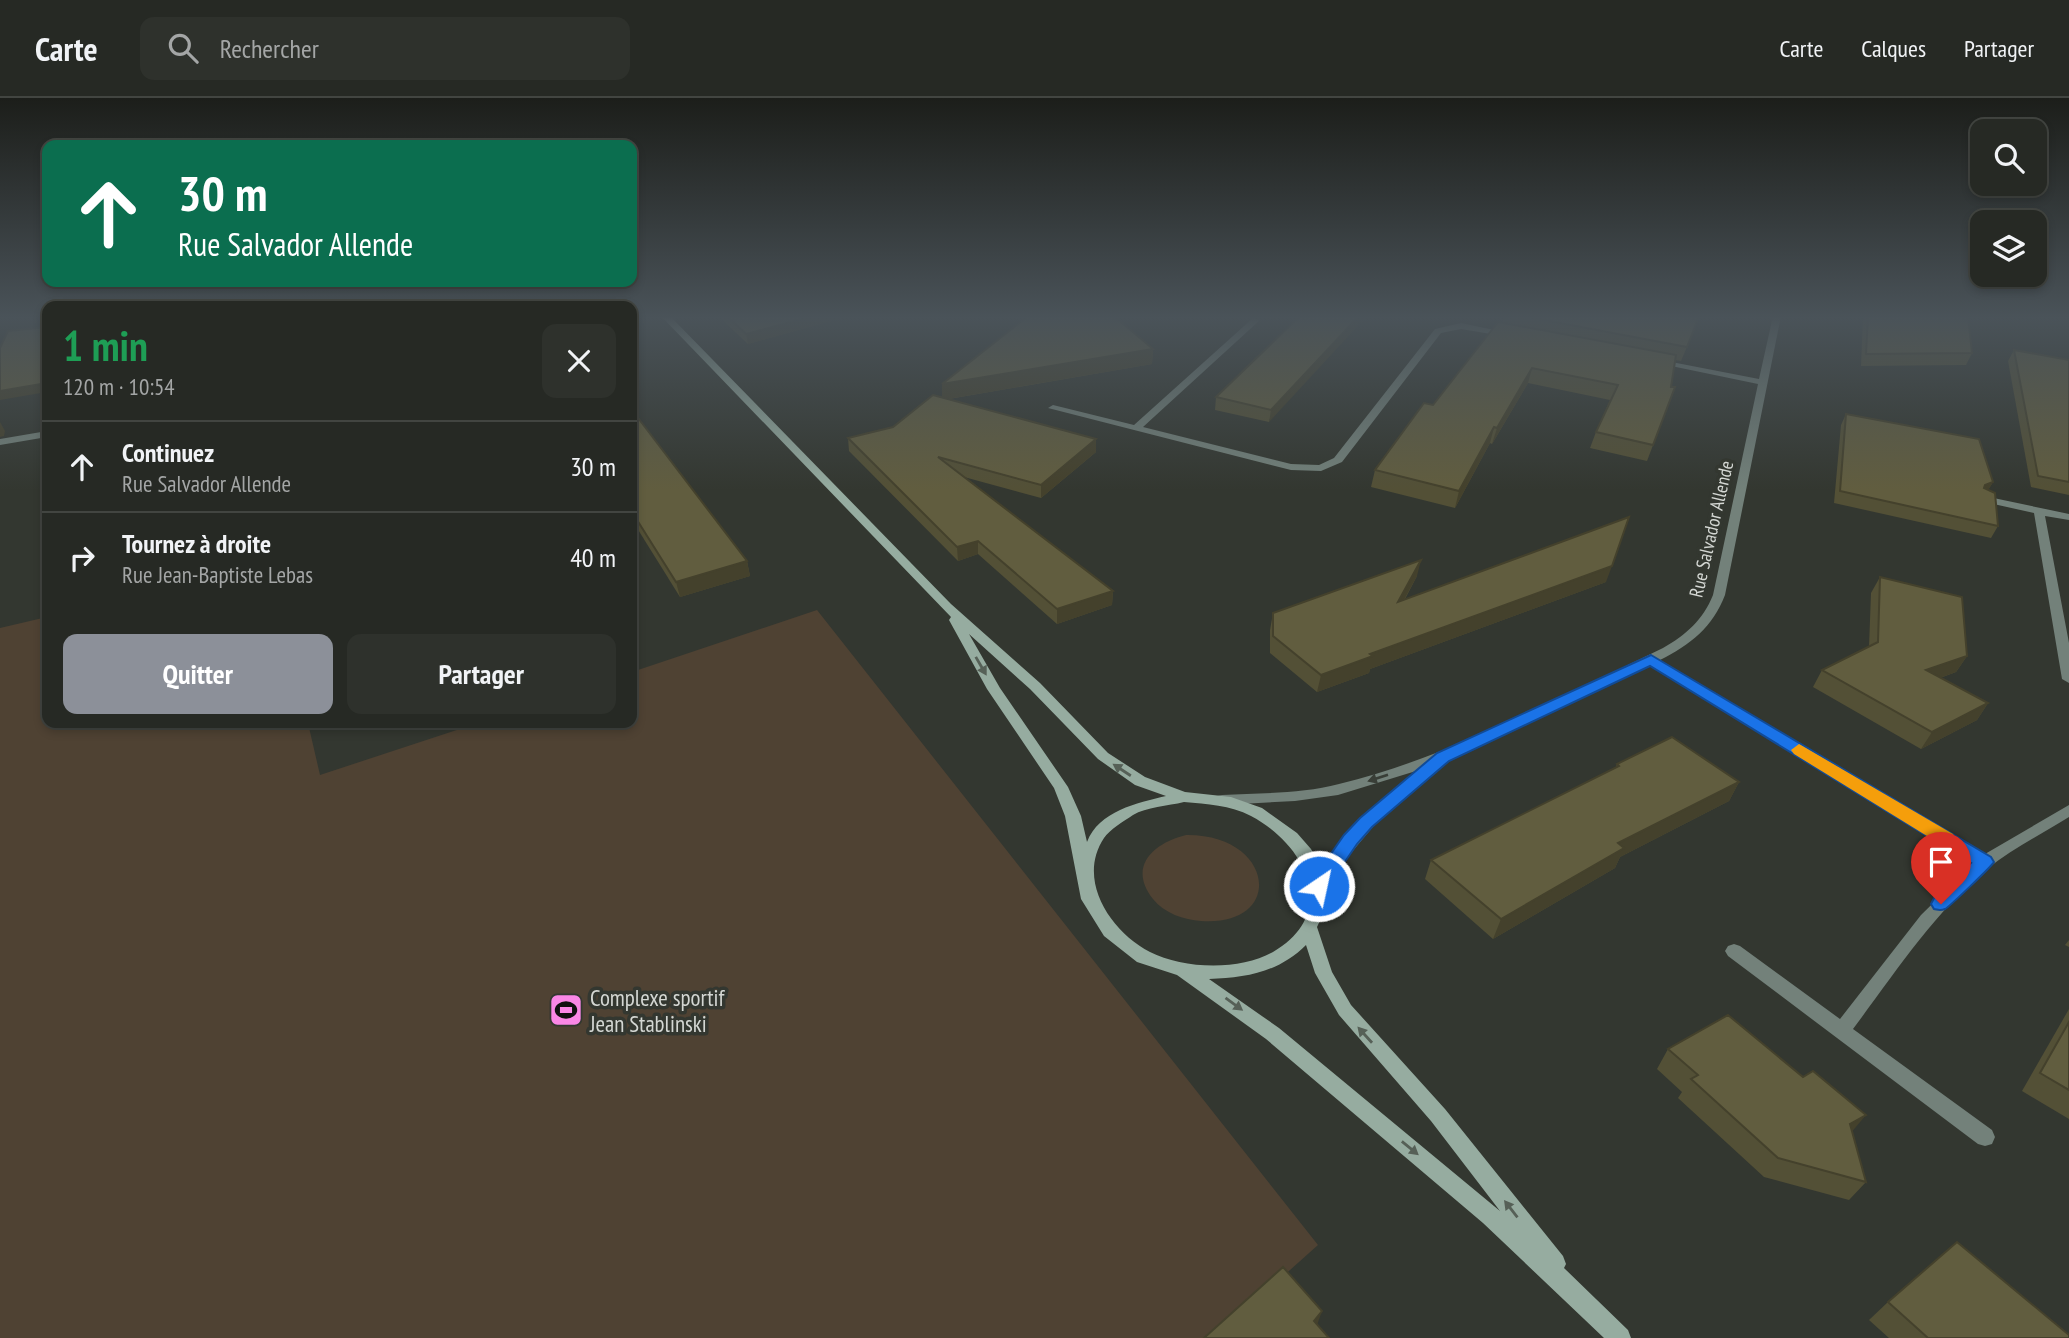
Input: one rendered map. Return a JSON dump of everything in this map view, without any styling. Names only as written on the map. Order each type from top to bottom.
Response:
[{"type":"street","points":[[721,374],[947,607],[1020,672],[1112,764],[1147,784],[1184,797],[1221,800],[1295,796],[1338,790],[1443,757]]},
{"type":"street","points":[[1135,429],[1196,374]]},
{"type":"street","points":[[1053,408],[1292,467],[1321,468],[1338,460],[1405,374]]},
{"type":"street","points":[[1719,374],[1762,382]]},
{"type":"street","name":"Rue Salvador Allende","points":[[1443,757],[1651,660],[1683,643],[1709,619],[1715,608],[1764,374]]},
{"type":"street","points":[[0,442],[42,435]]},
{"type":"street","points":[[1983,499],[2069,517]]},
{"type":"street","points":[[2039,511],[2069,679]]},
{"type":"street","points":[[947,607],[994,689],[1061,787],[1073,817],[1084,882],[1091,906],[1107,929],[1144,957],[1176,968],[1209,973],[1256,967],[1294,947],[1309,927],[1318,907],[1319,886],[1311,862],[1286,831],[1250,809],[1221,800]]},
{"type":"street","points":[[1651,660],[1985,862]]},
{"type":"street","points":[[1319,886],[1366,822],[1443,757]]},
{"type":"street","points":[[1084,870],[1090,849],[1111,822],[1145,804],[1184,797]]},
{"type":"street","points":[[1841,1031],[1941,904],[1969,874],[2069,810]]},
{"type":"street","points":[[1309,927],[1324,974],[1345,1010],[1453,1134],[1584,1301]]},
{"type":"street","points":[[1734,951],[1984,1137]]},
{"type":"street","points":[[1176,968],[1245,1011],[1479,1205],[1584,1301],[1620,1338]]},
{"type":"shaded area","name":"Complexe sportif Jean Stablinski","points":[[817,610],[1318,1245],[1214,1338],[0,1338],[0,628],[42,618],[42,728],[309,728],[320,775],[463,728],[637,728],[637,670]]},
{"type":"shaded area","points":[[1186,835],[1216,839],[1238,849],[1252,863],[1259,880],[1257,896],[1247,910],[1228,919],[1201,921],[1169,912],[1153,899],[1143,876],[1148,858],[1164,844]]},
{"type":"building","points":[[0,374],[42,374],[42,384],[0,391]]},
{"type":"building","points":[[955,374],[1003,374],[942,384]]},
{"type":"building","points":[[1240,374],[1305,374],[1271,410],[1216,397]]},
{"type":"building","points":[[1457,374],[1529,374],[1497,428],[1494,427],[1459,491],[1375,470],[1424,403],[1433,405]]},
{"type":"building","points":[[1562,374],[1673,374],[1671,387],[1675,387],[1653,445],[1596,432],[1618,385]]},
{"type":"building","points":[[2019,374],[2069,374],[2069,482],[2038,476]]},
{"type":"building","points":[[933,395],[1096,439],[1041,485],[938,457],[1113,591],[1057,609],[978,541],[957,547],[848,438],[893,427]]},
{"type":"building","points":[[1846,414],[1979,439],[1993,482],[1984,488],[1995,493],[1998,526],[1840,491]]},
{"type":"building","points":[[637,417],[747,561],[676,582],[637,520]]},
{"type":"building","points":[[1629,517],[1612,566],[1370,654],[1373,656],[1321,675],[1273,636],[1273,613],[1421,560],[1398,602]]},
{"type":"building","points":[[1880,577],[1962,597],[1967,656],[1926,670],[1988,703],[1932,732],[1822,670],[1878,642]]},
{"type":"building","points":[[1672,737],[1739,782],[1618,843],[1624,848],[1501,919],[1431,860],[1619,766],[1617,764]]},
{"type":"building","points":[[1728,1015],[1803,1077],[1813,1071],[1866,1115],[1850,1124],[1866,1182],[1778,1158],[1691,1079],[1698,1075],[1668,1049]]},
{"type":"building","points":[[2069,1022],[2069,1090],[2040,1073]]},
{"type":"building","points":[[1957,1242],[2069,1335],[2069,1338],[1928,1338],[1888,1302]]},
{"type":"building","points":[[1283,1267],[1322,1311],[1314,1321],[1329,1338],[1204,1338]]},
{"type":"slow traffic","points":[[1799,750],[1947,839]]},
{"type":"place","name":"Complexe sportif Jean Stablinski","points":[[566,1010]]},
{"type":"route","points":[[1319,886],[1366,822],[1443,757],[1474,740],[1651,660],[1985,862],[1954,888],[1941,904]]}]
